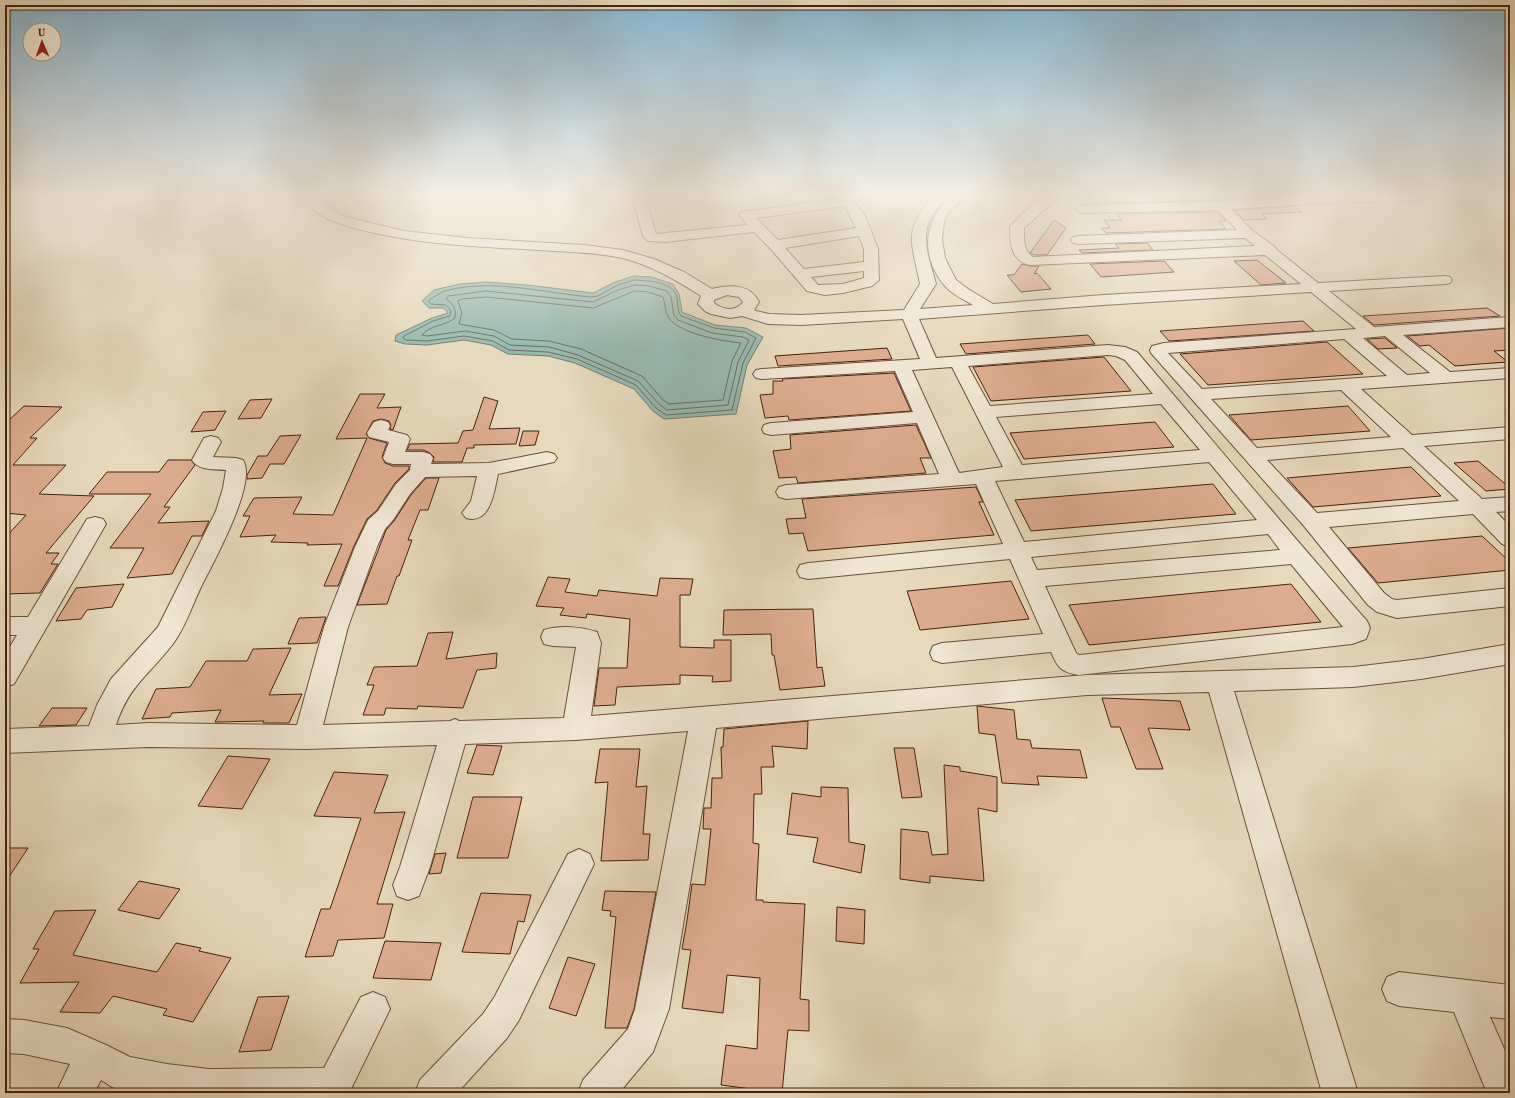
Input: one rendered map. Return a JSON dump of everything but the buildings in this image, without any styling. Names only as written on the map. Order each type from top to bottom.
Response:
[{"type":"street","points":[[532,246],[623,254],[649,262],[679,275],[710,295]]},
{"type":"street","points":[[627,246],[690,267],[727,290],[744,293],[750,298],[750,305],[743,310],[731,313],[712,310],[706,304],[707,298],[710,295],[727,290]]},
{"type":"street","points":[[776,246],[801,274],[872,266],[870,246]]},
{"type":"street","points":[[909,314],[928,284],[920,246]]},
{"type":"street","points":[[935,246],[940,264],[951,284],[989,308]]},
{"type":"street","points":[[1016,246],[1020,255],[1030,261],[1270,250]]},
{"type":"street","points":[[1052,260],[1062,255],[1071,246]]},
{"type":"street","points":[[1265,246],[1370,332]]},
{"type":"street","points":[[743,310],[750,314],[768,319],[783,321],[935,313],[989,308],[1444,280]]},
{"type":"street","points":[[935,313],[951,284]]},
{"type":"street","points":[[909,314],[930,364]]},
{"type":"street","points":[[1510,322],[1164,348],[1158,350],[1159,354],[1312,521],[1376,599],[1385,606],[1397,609],[1510,598]]},
{"type":"street","points":[[1388,331],[1448,378]]},
{"type":"street","points":[[1350,334],[1404,381]]},
{"type":"street","points":[[762,374],[901,366],[1114,350],[1131,356],[1358,628],[1357,632],[1352,635],[1079,665],[1072,664],[1067,660],[983,477]]},
{"type":"street","points":[[957,362],[1016,472]]},
{"type":"street","points":[[901,366],[952,480]]},
{"type":"street","points":[[1198,395],[1507,375]]},
{"type":"street","points":[[1346,385],[1478,507],[1510,539]]},
{"type":"street","points":[[984,412],[1166,398]]},
{"type":"street","points":[[771,429],[924,417]]},
{"type":"street","points":[[307,737],[336,627],[366,547],[376,525],[386,515],[391,505],[403,489],[420,471],[419,469],[423,458],[393,458],[400,439],[376,433],[380,426]]},
{"type":"street","points":[[1251,455],[1510,433]]},
{"type":"street","points":[[98,738],[115,695],[124,681],[160,644],[168,633],[218,530],[231,497],[236,478],[236,464],[209,463],[202,460],[211,442]]},
{"type":"street","points":[[786,492],[952,480],[1016,472],[1214,454]]},
{"type":"street","points":[[420,471],[489,469],[547,458]]},
{"type":"street","points":[[473,513],[481,503],[489,469]]},
{"type":"street","points":[[1312,521],[1510,504]]},
{"type":"street","points":[[5,677],[13,651],[35,626],[95,524]]},
{"type":"street","points":[[808,571],[1274,526]]},
{"type":"street","points":[[1031,579],[1297,556]]},
{"type":"street","points":[[5,626],[35,626]]},
{"type":"street","points":[[554,637],[584,638],[588,639],[589,643],[576,729]]},
{"type":"street","points":[[942,653],[1060,642]]},
{"type":"street","points":[[5,741],[148,735],[307,737],[455,731],[576,729],[1087,685],[1353,677],[1421,669],[1510,654]]},
{"type":"street","points":[[1219,682],[1340,1093]]},
{"type":"street","points":[[596,1093],[641,1040],[652,1009],[704,718]]},
{"type":"street","points":[[408,885],[415,867],[455,731]]},
{"type":"street","points":[[433,1093],[495,1026],[506,1008],[579,864]]},
{"type":"street","points":[[1399,989],[1510,1002]]},
{"type":"street","points":[[1465,997],[1505,1093]]},
{"type":"street","points":[[5,1036],[24,1037],[67,1045],[94,1057],[125,1074],[166,1082],[209,1086],[335,1090],[373,1009]]},
{"type":"street","points":[[74,1093],[94,1057]]},
{"type":"water","points":[[634,276],[651,277],[673,284],[679,294],[682,312],[715,325],[746,328],[763,337],[747,365],[736,414],[664,419],[653,411],[634,389],[575,363],[548,356],[508,354],[491,345],[464,340],[427,345],[405,344],[395,341],[396,335],[432,318],[448,313],[444,308],[429,308],[422,301],[434,290],[460,284],[486,282],[527,285],[593,293],[615,282]]}]
